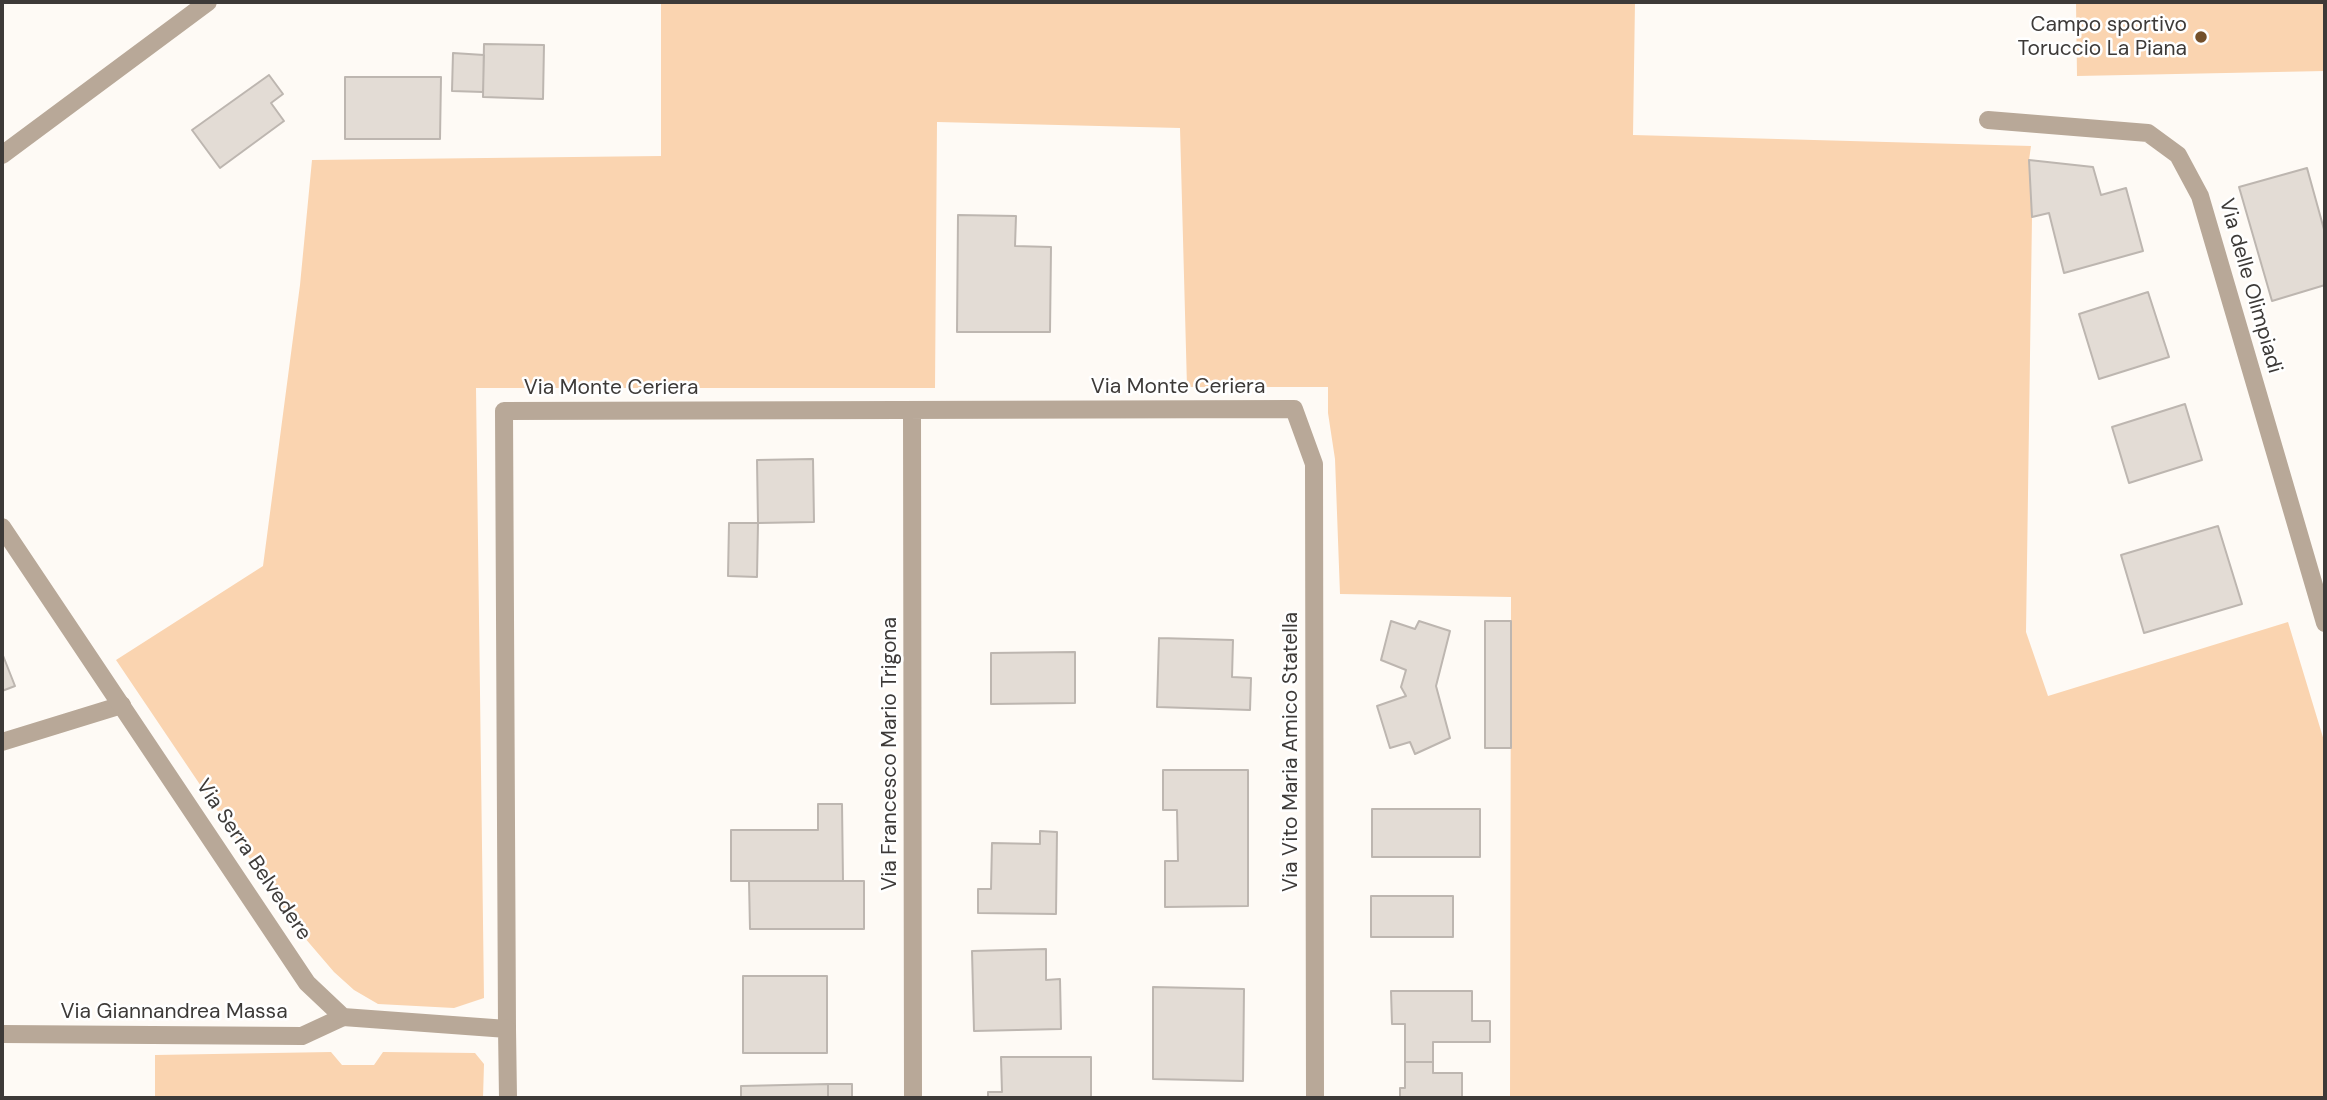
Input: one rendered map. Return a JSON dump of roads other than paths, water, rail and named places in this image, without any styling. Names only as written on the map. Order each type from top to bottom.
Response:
[{"type":"street","points":[[2,155],[208,2]]},
{"type":"street","name":"Via delle Olimpiadi","points":[[1988,120],[2148,133],[2178,155],[2200,196],[2325,623]]},
{"type":"street","name":"Via Monte Ceriera","points":[[507,1029],[504,411],[1294,409]]},
{"type":"street","name":"Via Vito Maria Amico Statella","points":[[1294,409],[1314,464],[1315,1098]]},
{"type":"street","name":"Via Francesco Mario Trigona","points":[[912,410],[913,1098]]},
{"type":"street","name":"Via Serra Belvedere","points":[[2,527],[307,983],[343,1017]]},
{"type":"street","points":[[2,741],[122,705]]},
{"type":"street","points":[[343,1017],[507,1029],[508,1098]]},
{"type":"street","name":"Via Giannandrea Massa","points":[[2,1034],[302,1036],[343,1017]]},
{"type":"place","name":"Campo sportivo Toruccio La Piana","points":[[2201,37]]}]
